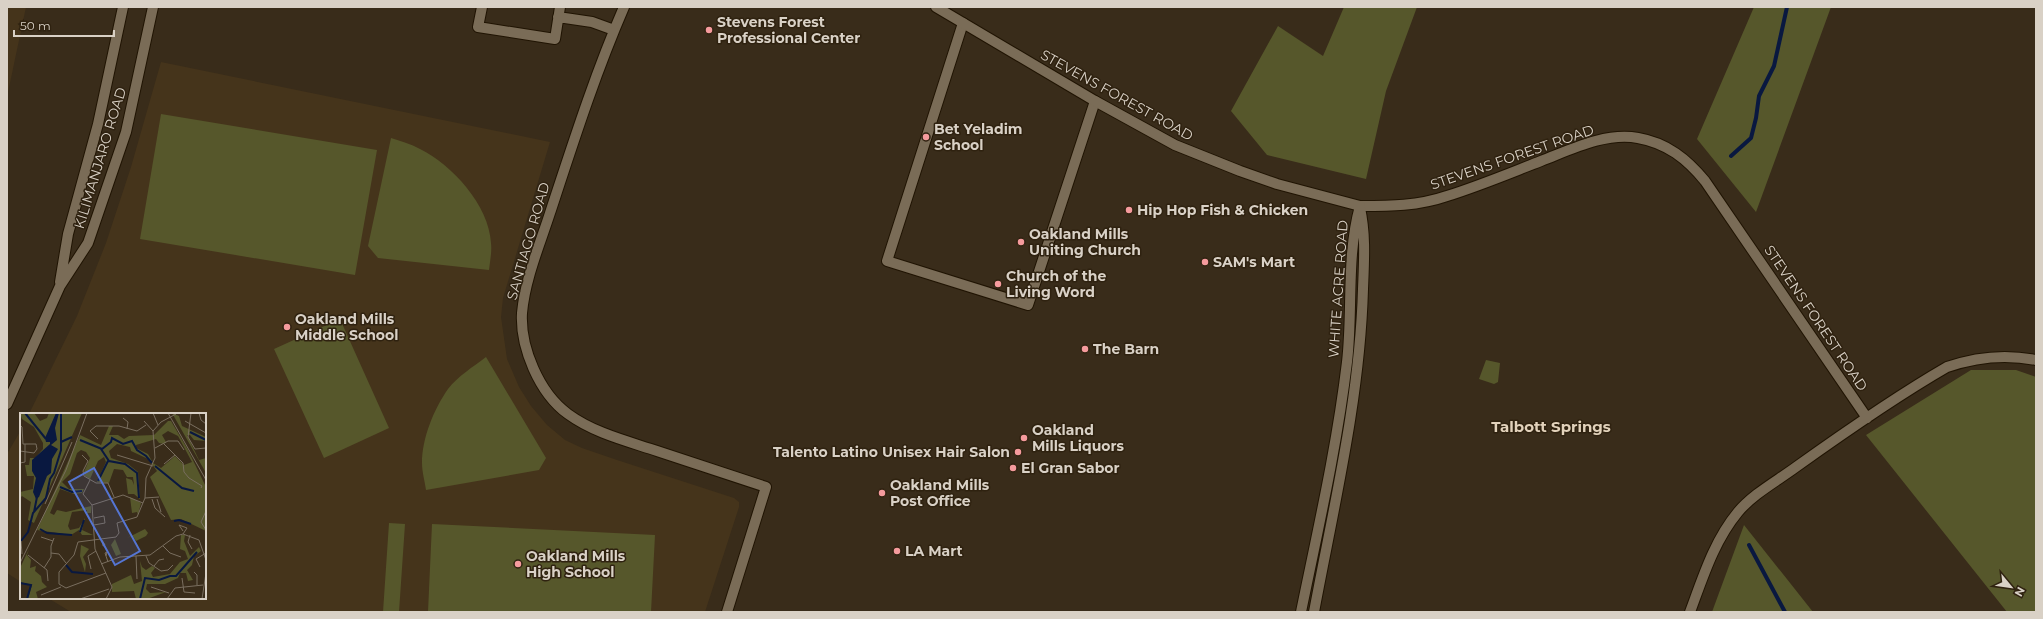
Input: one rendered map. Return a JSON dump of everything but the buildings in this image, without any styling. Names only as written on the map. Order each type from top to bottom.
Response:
[{"type":"street","name":"KILIMANJARO ROAD","points":[[60,286],[68,234],[98,124],[123,7]]},
{"type":"street","name":"KILIMANJARO ROAD","points":[[7,404],[60,286],[88,243],[108,188],[127,125],[153,7]]},
{"type":"street","points":[[482,7],[478,27],[555,39],[559,12],[614,30]]},
{"type":"street","name":"SANTIAGO ROAD","points":[[624,7],[588,98],[527,290],[522,312],[528,357],[540,380],[552,397],[566,413],[582,423],[625,441],[766,487],[727,612]]},
{"type":"street","name":"STEVENS FOREST ROAD","points":[[936,7],[1095,101],[1175,145],[1276,184],[1360,206],[1398,206],[1422,203],[1453,194],[1576,148],[1618,137],[1638,138],[1667,147],[1693,167],[1705,181],[1867,418]]},
{"type":"street","points":[[963,23],[887,261],[1028,305],[1095,101]]},
{"type":"street","name":"WHITE ACRE ROAD","points":[[1301,612],[1342,398],[1351,316],[1354,228],[1360,206]]},
{"type":"street","name":"WHITE ACRE ROAD","points":[[1314,612],[1343,460],[1358,363],[1362,317],[1364,227],[1360,206]]},
{"type":"street","points":[[1690,612],[1715,548],[1739,510],[1758,494],[1867,418],[1947,367],[1966,360],[1987,357],[2009,357],[2036,360]]},
{"type":"shaded area","points":[[7,7],[26,7],[7,97]]},
{"type":"shaded area","points":[[1344,7],[1417,7],[1386,91],[1366,179],[1267,155],[1231,111],[1278,26],[1323,56]]},
{"type":"shaded area","points":[[1754,7],[1831,7],[1756,212],[1697,139]]},
{"type":"shaded area","name":"Oakland Mills Middle School","points":[[161,62],[550,142],[503,298],[501,317],[507,359],[519,387],[531,406],[547,425],[565,440],[582,448],[734,498],[739,502],[739,507],[705,612],[71,612],[50,599],[206,599],[206,413],[29,413],[77,316],[106,243],[131,167]]},
{"type":"shaded area","points":[[161,114],[377,150],[355,275],[140,239]]},
{"type":"shaded area","points":[[391,138],[420,149],[432,156],[444,165],[467,188],[484,215],[489,229],[491,256],[489,270],[378,258],[368,246]]},
{"type":"shaded area","points":[[340,319],[389,428],[324,458],[274,349]]},
{"type":"shaded area","points":[[486,357],[546,458],[539,470],[426,490],[422,466],[424,444],[438,405],[448,389],[456,380]]},
{"type":"shaded area","points":[[1486,360],[1500,363],[1498,382],[1494,384],[1479,379]]},
{"type":"shaded area","points":[[1971,370],[2016,370],[2036,377],[2036,612],[2007,612],[1866,435]]},
{"type":"shaded area","points":[[20,432],[20,581],[7,573],[7,454]]},
{"type":"shaded area","points":[[389,523],[405,524],[399,612],[383,612]]},
{"type":"shaded area","points":[[432,524],[655,535],[651,612],[428,612]]},
{"type":"shaded area","points":[[1744,525],[1813,612],[1712,612]]},
{"type":"waterway","points":[[1731,156],[1751,138],[1759,96],[1774,66],[1787,7]]},
{"type":"waterway","points":[[1749,545],[1785,612]]},
{"type":"place","name":"Stevens Forest Professional Center","points":[[709,30]]},
{"type":"place","name":"Bet Yeladim School","points":[[926,137]]},
{"type":"place","name":"Hip Hop Fish & Chicken","points":[[1129,210]]},
{"type":"place","name":"Oakland Mills Uniting Church","points":[[1021,242]]},
{"type":"place","name":"SAM's Mart","points":[[1205,262]]},
{"type":"place","name":"Church of the Living Word","points":[[998,284]]},
{"type":"place","name":"Oakland Mills Middle School","points":[[287,327]]},
{"type":"place","name":"The Barn","points":[[1085,349]]},
{"type":"place","name":"Oakland Mills Liquors","points":[[1024,438]]},
{"type":"place","name":"Talento Latino Unisex Hair Salon","points":[[1018,452]]},
{"type":"place","name":"El Gran Sabor","points":[[1013,468]]},
{"type":"place","name":"Oakland Mills Post Office","points":[[882,493]]},
{"type":"place","name":"LA Mart","points":[[897,551]]},
{"type":"place","name":"Oakland Mills High School","points":[[518,564]]},
{"type":"district","name":"Talbott Springs","points":[[1551,427]]}]
